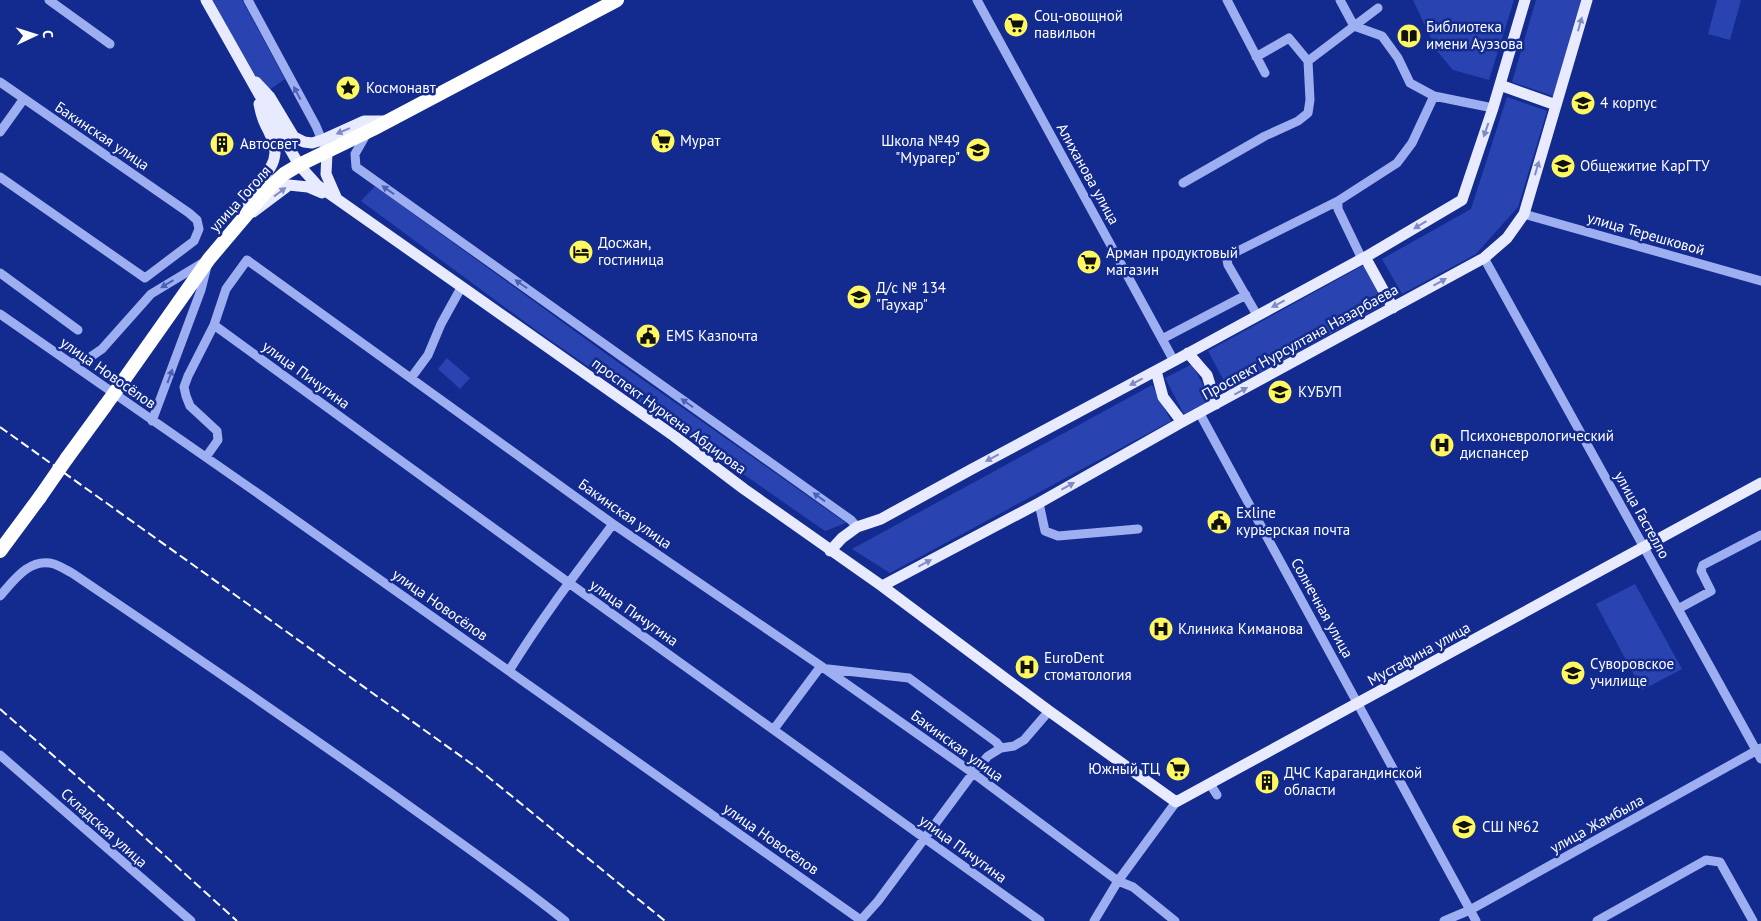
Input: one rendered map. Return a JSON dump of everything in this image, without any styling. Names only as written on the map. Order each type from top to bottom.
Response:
[{"type":"highway","name":"улица Гоголя","points":[[0,551],[209,259],[269,188],[324,146],[368,132],[617,0]]},
{"type":"main road","name":"проспект Нуркена Абдирова","points":[[206,0],[299,165],[317,185],[674,436],[1176,802]]},
{"type":"main road","points":[[830,550],[857,527],[881,519],[972,468],[1174,362],[1363,258],[1462,200],[1493,108],[1525,0]]},
{"type":"main road","name":"Проспект Нурсултана Назарбаева","points":[[882,586],[1039,503],[1182,422],[1200,414],[1484,258],[1508,238],[1524,214],[1587,0]]},
{"type":"main road","points":[[246,72],[270,97],[294,137],[304,142],[324,146],[364,121],[390,120]]},
{"type":"main road","points":[[1500,85],[1556,105]]},
{"type":"main road","points":[[244,217],[251,195],[273,165],[275,154],[275,146],[263,119],[256,90]]},
{"type":"main road","points":[[324,146],[326,174],[334,197]]},
{"type":"main road","points":[[244,217],[289,186],[308,187],[334,197]]},
{"type":"main road","points":[[1363,258],[1393,308]]},
{"type":"main road","points":[[1188,353],[1207,375],[1216,404]]},
{"type":"main road","points":[[1156,371],[1163,397],[1182,422]]},
{"type":"main road","name":"Мустафина улица","points":[[1176,802],[1761,483]]},
{"type":"street","points":[[49,0],[110,44]]},
{"type":"street","points":[[248,0],[324,146]]},
{"type":"street","name":"Алиханова улица","points":[[977,0],[1174,362]]},
{"type":"street","points":[[1227,0],[1265,73]]},
{"type":"street","points":[[1340,0],[1354,26],[1382,36],[1398,58],[1410,83],[1434,96],[1493,108]]},
{"type":"street","points":[[1308,61],[1378,8]]},
{"type":"street","points":[[1183,183],[1265,136],[1298,121],[1308,113],[1310,100],[1308,61],[1289,38],[1256,57]]},
{"type":"street","name":"Бакинская улица","points":[[0,82],[23,100],[189,213],[197,220],[199,229],[194,241],[145,278],[0,177]]},
{"type":"street","points":[[1257,315],[1228,265],[1228,256],[1338,201],[1397,163],[1412,143],[1434,96]]},
{"type":"street","points":[[0,132],[23,100]]},
{"type":"street","name":"проспект Нуркена Абдирова","points":[[368,132],[355,154],[356,167],[851,520],[857,527]]},
{"type":"street","points":[[1338,201],[1338,209],[1363,258]]},
{"type":"street","name":"улица Терешковой","points":[[1524,214],[1761,282]]},
{"type":"street","name":"улица Гастелло","points":[[1484,258],[1759,753]]},
{"type":"street","points":[[72,363],[86,360],[102,349],[151,294],[209,259]]},
{"type":"street","points":[[152,421],[201,290],[209,259]]},
{"type":"street","name":"Бакинская улица","points":[[206,458],[218,440],[217,432],[190,406],[184,388],[188,376],[214,325],[226,289],[247,260],[613,524],[972,773],[1118,881],[1133,887],[1174,921]]},
{"type":"street","points":[[0,273],[78,330]]},
{"type":"street","points":[[411,378],[428,355],[441,324],[462,286]]},
{"type":"street","points":[[1162,339],[1246,295]]},
{"type":"street","name":"улица Новосёлов","points":[[0,314],[862,921]]},
{"type":"street","name":"улица Пичугина","points":[[214,325],[568,583],[1040,921]]},
{"type":"street","name":"Солнечная улица","points":[[1200,414],[1476,921]]},
{"type":"street","points":[[1039,503],[1045,531],[1058,536],[1138,529]]},
{"type":"street","points":[[509,671],[568,583],[613,524]]},
{"type":"street","points":[[1678,609],[1709,594],[1711,591],[1701,571],[1703,565],[1761,534]]},
{"type":"street","points":[[0,596],[17,576],[36,564],[54,564],[72,573],[202,660],[329,749],[526,890],[565,921]]},
{"type":"street","points":[[774,730],[823,668],[909,678],[996,742],[1001,748]]},
{"type":"street","points":[[862,921],[972,773],[988,756],[1001,748],[1014,746],[1024,740],[1049,711]]},
{"type":"street","name":"улица Жамбыла","points":[[1444,921],[1470,910],[1759,753]]},
{"type":"street","name":"Складская улица","points":[[0,755],[191,921]]},
{"type":"street","points":[[1210,784],[1217,795]]},
{"type":"street","name":"Мустафина улица","points":[[1094,921],[1118,881],[1176,802]]},
{"type":"street","points":[[1597,921],[1706,860],[1720,862],[1754,921]]},
{"type":"shaded area","points":[[213,0],[242,0],[285,79],[269,90],[250,70]]},
{"type":"shaded area","points":[[1413,0],[1514,0],[1489,80],[1453,70],[1437,51]]},
{"type":"shaded area","points":[[1536,0],[1581,0],[1553,96],[1512,82]]},
{"type":"shaded area","points":[[1717,0],[1741,0],[1730,40],[1708,34]]},
{"type":"shaded area","points":[[1507,97],[1547,111],[1518,207],[1476,254],[1402,294],[1382,259],[1471,209]]},
{"type":"shaded area","points":[[375,186],[609,356],[846,523],[825,531],[540,333],[361,201]]},
{"type":"shaded area","points":[[1364,265],[1385,304],[1229,390],[1208,351]]},
{"type":"shaded area","points":[[447,358],[470,378],[460,389],[438,369]]},
{"type":"shaded area","points":[[1192,364],[1211,400],[1184,414],[1165,378]]},
{"type":"shaded area","points":[[1152,385],[1171,421],[890,573],[852,549]]},
{"type":"shaded area","points":[[1635,584],[1682,669],[1642,690],[1596,604]]},
{"type":"railway","points":[[0,427],[476,767],[665,921]]},
{"type":"railway","points":[[0,709],[237,921]]},
{"type":"place","name":"Соц-овощной павильон","points":[[1016,25]]},
{"type":"place","name":"Библиотека имени Ауэзова","points":[[1409,36]]},
{"type":"place","name":"Космонавт","points":[[348,88]]},
{"type":"place","name":"4 корпус","points":[[1583,103]]},
{"type":"place","name":"Мурат","points":[[663,141]]},
{"type":"place","name":"Автосвет","points":[[222,144]]},
{"type":"place","name":"Школа №49 \"Мурагер\"","points":[[978,150]]},
{"type":"place","name":"Общежитие КарГТУ","points":[[1563,166]]},
{"type":"place","name":"Досжан, гостиница","points":[[581,252]]},
{"type":"place","name":"Арман продуктовый магазин","points":[[1089,262]]},
{"type":"place","name":"Д/с № 134 \"Гаухар\"","points":[[859,297]]},
{"type":"place","name":"EMS Казпочта","points":[[648,336]]},
{"type":"place","name":"КУБУП","points":[[1280,392]]},
{"type":"place","name":"Психоневрологический диспансер","points":[[1442,445]]},
{"type":"place","name":"Exline курьерская почта","points":[[1219,522]]},
{"type":"place","name":"Клиника Киманова","points":[[1161,629]]},
{"type":"place","name":"EuroDent стоматология","points":[[1027,667]]},
{"type":"place","name":"Суворовское училище","points":[[1573,673]]},
{"type":"place","name":"Южный ТЦ","points":[[1178,769]]},
{"type":"place","name":"ДЧС Карагандинской области","points":[[1267,782]]},
{"type":"place","name":"СШ №62","points":[[1464,827]]}]
